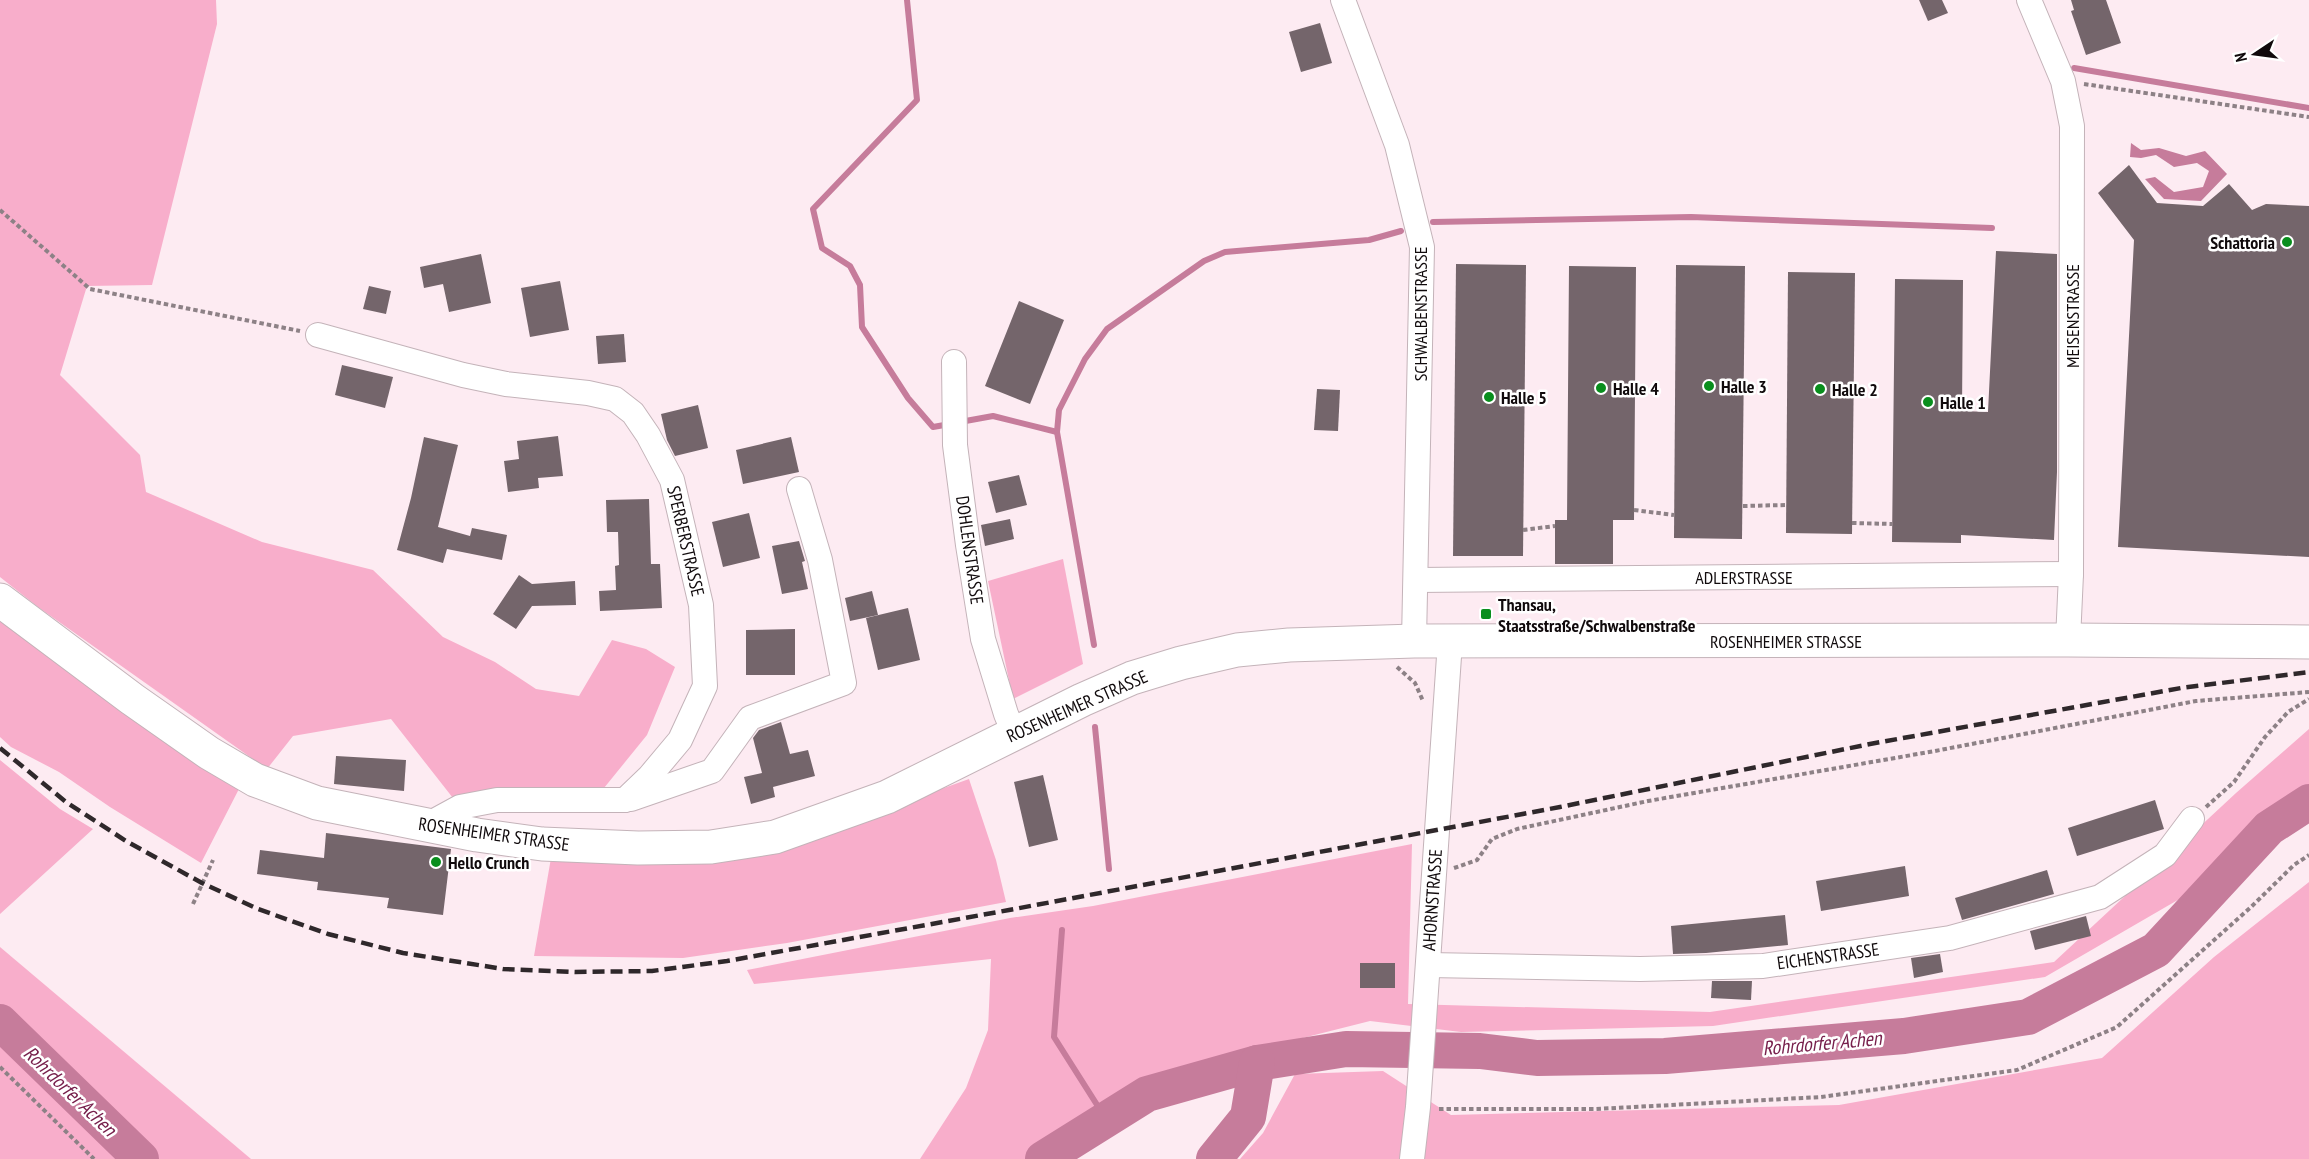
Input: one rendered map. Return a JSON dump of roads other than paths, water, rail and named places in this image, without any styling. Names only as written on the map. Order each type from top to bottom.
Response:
[{"type":"main road","name":"ROSENHEIMER STRASSE","points":[[0,600],[142,706],[209,753],[255,780],[317,803],[427,825],[542,844],[638,848],[711,847],[775,837],[887,797],[1014,733],[1132,678],[1181,663],[1237,650],[1289,645],[1414,641],[2309,642]]},
{"type":"street","name":"SCHWALBENSTRASSE","points":[[1343,0],[1397,145],[1422,247],[1414,641]]},
{"type":"street","name":"MEISENSTRASSE","points":[[2029,0],[2063,81],[2072,126],[2071,574],[2068,640]]},
{"type":"street","name":"SPERBERSTRASSE","points":[[318,334],[463,375],[506,384],[588,393],[615,399],[633,413],[648,435],[672,480],[699,594],[705,686],[680,740],[649,777],[625,800]]},
{"type":"street","name":"DOHLENSTRASSE","points":[[954,362],[955,445],[983,639],[1014,733]]},
{"type":"street","points":[[427,825],[460,807],[497,800],[625,800],[712,771],[750,718],[844,683],[820,560],[799,489]]},
{"type":"street","name":"ADLERSTRASSE","points":[[1417,580],[2071,574]]},
{"type":"street","name":"AHORNSTRASSE","points":[[1412,1159],[1419,1098],[1450,642]]},
{"type":"street","name":"EICHENSTRASSE","points":[[1428,966],[1640,969],[1763,966],[1950,938],[2100,897],[2164,855],[2192,819]]},
{"type":"waterway","points":[[907,0],[917,100],[813,209],[822,248],[850,266],[860,285],[862,327],[908,398],[933,427],[950,424]]},
{"type":"waterway","points":[[2074,68],[2309,108]]},
{"type":"waterway","points":[[1433,222],[1691,217],[1992,228]]},
{"type":"waterway","points":[[1094,645],[1057,432],[1059,410],[1085,359],[1107,329],[1204,261],[1225,252],[1369,240],[1401,231]]},
{"type":"waterway","points":[[960,422],[993,416],[1057,432]]},
{"type":"waterway","points":[[1095,727],[1109,869]]},
{"type":"waterway","name":"Rohrdorfer Achen","points":[[1043,1159],[1147,1094],[1257,1063],[1346,1049],[1480,1051],[1537,1058],[1665,1056],[1904,1036],[2028,1017],[2156,950],[2269,828],[2309,802]]},
{"type":"waterway","points":[[1062,930],[1054,1037],[1106,1119]]},
{"type":"waterway","name":"Rohrdorfer Achen","points":[[0,1022],[141,1159]]},
{"type":"waterway","name":"Rohrdorfer Achen","points":[[1214,1159],[1248,1117],[1257,1063]]},
{"type":"railway","points":[[0,748],[66,802],[126,841],[202,883],[258,909],[328,934],[403,953],[503,969],[575,972],[652,971],[727,961],[1009,910],[1560,807],[1870,744],[2181,688],[2309,672]]},
{"type":"place","name":"Schattoria","points":[[2287,242]]},
{"type":"place","name":"Halle 3","points":[[1709,386]]},
{"type":"place","name":"Halle 4","points":[[1601,388]]},
{"type":"place","name":"Halle 2","points":[[1820,389]]},
{"type":"place","name":"Halle 5","points":[[1489,397]]},
{"type":"place","name":"Halle 1","points":[[1928,402]]},
{"type":"place","name":"Thansau, Staatsstraße/Schwalbenstraße","points":[[1486,614]]},
{"type":"place","name":"Hello Crunch","points":[[436,862]]}]
